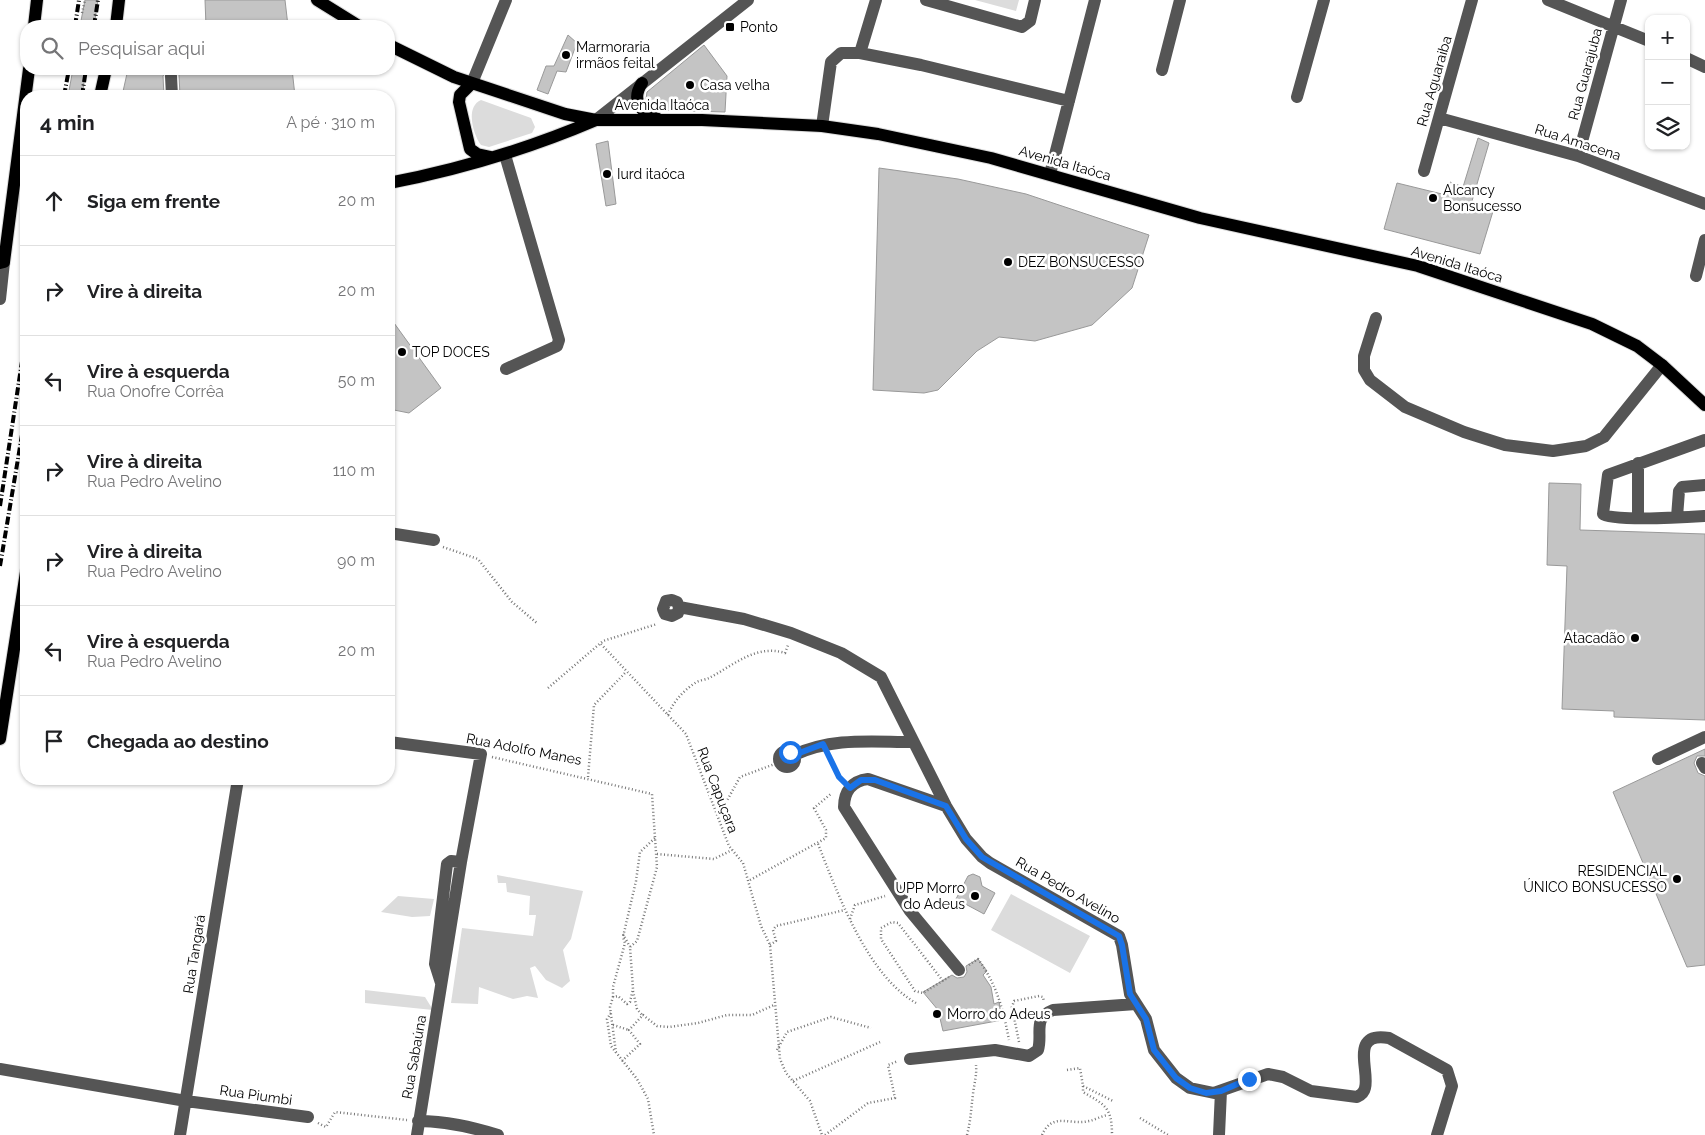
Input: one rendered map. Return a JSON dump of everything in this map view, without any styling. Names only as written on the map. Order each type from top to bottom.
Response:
[{"type":"main road","points":[[35,20],[37,0]]},
{"type":"main road","points":[[117,20],[119,0]]},
{"type":"main road","points":[[317,0],[349,20]]},
{"type":"main road","name":"Avenida Itaóca","points":[[395,48],[436,70],[566,114],[596,120],[712,120],[822,126],[933,144],[1050,174],[1200,218],[1418,266],[1592,324],[1637,346],[1662,365],[1705,405]]},
{"type":"main road","points":[[26,90],[28,75]]},
{"type":"main road","points":[[101,90],[105,75]]},
{"type":"main road","points":[[472,83],[464,91],[459,102],[470,148],[481,156],[502,156]]},
{"type":"main road","points":[[642,83],[637,93],[638,104],[646,115],[660,120]]},
{"type":"main road","points":[[395,182],[502,156],[596,120]]},
{"type":"main road","points":[[2,262],[20,133]]},
{"type":"main road","points":[[0,739],[20,611]]},
{"type":"street","points":[[472,83],[506,0]]},
{"type":"street","points":[[596,120],[748,0]]},
{"type":"street","points":[[860,53],[876,0]]},
{"type":"street","points":[[926,0],[951,4],[1022,27],[1030,21],[1036,0]]},
{"type":"street","points":[[1050,174],[1096,0]]},
{"type":"street","points":[[1162,70],[1180,0]]},
{"type":"street","points":[[1297,97],[1324,0]]},
{"type":"street","name":"Rua Aguaraiba","points":[[1424,171],[1472,0]]},
{"type":"street","points":[[1548,0],[1614,25],[1645,39]]},
{"type":"street","name":"Rua Guarajuba","points":[[1578,156],[1621,0]]},
{"type":"street","points":[[822,126],[833,58],[841,53],[860,53],[975,77],[1069,101]]},
{"type":"street","points":[[1690,60],[1705,67]]},
{"type":"street","points":[[171,76],[172,90]]},
{"type":"street","name":"Rua Amacena","points":[[1439,118],[1578,156],[1705,204]]},
{"type":"street","points":[[502,156],[559,340],[557,346],[506,369]]},
{"type":"street","points":[[1696,276],[1705,240]]},
{"type":"street","points":[[0,299],[2,262]]},
{"type":"street","points":[[1376,318],[1364,356],[1364,370],[1370,380],[1405,407],[1464,432],[1505,445],[1552,451],[1586,446],[1604,437],[1662,365]]},
{"type":"street","points":[[1635,467],[1705,440]]},
{"type":"street","points":[[1705,451],[1608,475],[1603,514],[1608,517],[1638,518],[1705,516]]},
{"type":"street","points":[[1635,467],[1638,518]]},
{"type":"street","points":[[1678,517],[1679,491],[1682,487],[1705,485]]},
{"type":"street","points":[[395,534],[434,540]]},
{"type":"street","name":"Rua Pedro Avelino","points":[[675,612],[744,619],[791,633],[841,653],[870,669],[884,681],[946,806],[966,839],[982,857],[1119,936],[1130,994],[1146,1019],[1154,1050],[1176,1078],[1190,1088],[1199,1092],[1214,1093],[1268,1074],[1283,1076],[1311,1090],[1357,1097],[1362,1094],[1366,1087],[1362,1063],[1364,1049],[1371,1039],[1379,1036],[1388,1038],[1447,1070],[1452,1086],[1438,1135]]},
{"type":"street","points":[[1658,759],[1705,737]]},
{"type":"street","points":[[780,762],[783,765],[790,766],[794,760],[794,755],[823,744],[913,742]]},
{"type":"street","name":"Rua Adolfo Manes","points":[[395,743],[481,754]]},
{"type":"street","name":"Rua Sabaúna","points":[[416,1135],[461,862],[481,754]]},
{"type":"street","points":[[946,806],[875,780],[861,780],[850,788],[844,797],[844,807],[910,911],[959,970]]},
{"type":"street","name":"Rua Tangará","points":[[180,1135],[237,785]]},
{"type":"street","points":[[910,1059],[995,1050],[1033,1055],[1038,1050],[1038,1025],[1046,1013],[1053,1010],[1136,1004]]},
{"type":"street","name":"Rua Piumbi","points":[[0,1069],[186,1101],[308,1117]]},
{"type":"street","points":[[1219,1135],[1221,1091]]},
{"type":"street","points":[[418,1121],[436,1121],[467,1126],[498,1135]]},
{"type":"path","points":[[82,13],[85,0]]},
{"type":"path","points":[[434,540],[440,546],[478,559],[512,602],[538,624]]},
{"type":"path","points":[[548,688],[601,644],[612,638],[654,624],[663,624],[675,612]]},
{"type":"path","name":"Rua Capuçara","points":[[601,644],[686,734],[729,846],[744,863],[761,926],[770,945],[777,1050],[786,1073],[810,1101],[824,1135]]},
{"type":"path","points":[[668,715],[672,703],[695,682],[709,678],[750,655],[772,650],[785,653]]},
{"type":"path","points":[[588,778],[594,705],[626,672]]},
{"type":"path","points":[[750,880],[826,838],[827,833],[814,808],[830,794],[850,788],[839,777],[823,744]]},
{"type":"path","name":"Rua Adolfo Manes","points":[[481,754],[652,794],[656,838]]},
{"type":"path","points":[[718,816],[740,777],[780,762]]},
{"type":"path","points":[[630,947],[637,940],[642,926],[647,898],[657,867],[656,838]]},
{"type":"path","points":[[616,1053],[611,1013],[613,987],[625,943],[623,934],[636,881],[640,852],[656,838]]},
{"type":"path","points":[[818,844],[850,921],[885,975],[903,995],[916,1003]]},
{"type":"path","points":[[657,854],[714,859],[732,850]]},
{"type":"path","points":[[850,921],[855,905],[899,893]]},
{"type":"path","points":[[770,945],[776,941],[774,930],[776,926],[844,910]]},
{"type":"path","points":[[915,991],[881,939],[881,928],[892,922],[898,923],[943,981]]},
{"type":"path","points":[[623,934],[630,947],[632,989],[637,1009],[657,1026],[669,1027],[698,1023],[727,1015],[752,1015],[774,1005]]},
{"type":"path","points":[[978,959],[994,982],[1000,996],[1010,1044]]},
{"type":"path","points":[[613,997],[618,996],[627,1004],[630,1002],[632,989]]},
{"type":"path","points":[[1017,1046],[1019,1041],[1012,1007],[1014,1001],[1041,996],[1046,1013]]},
{"type":"path","points":[[611,1013],[607,1019],[611,1046],[636,1079],[648,1099],[654,1135]]},
{"type":"path","points":[[629,1030],[643,1016]]},
{"type":"path","points":[[777,1050],[787,1032],[831,1017],[872,1028]]},
{"type":"path","points":[[613,1025],[629,1030],[640,1044],[622,1061]]},
{"type":"path","points":[[793,1081],[880,1042]]},
{"type":"path","points":[[967,1135],[974,1108],[973,1093],[977,1078],[975,1051]]},
{"type":"path","points":[[824,1135],[868,1103],[895,1098],[888,1065],[910,1059]]},
{"type":"path","points":[[1067,1070],[1080,1068],[1083,1092],[1109,1108],[1108,1115],[1112,1125],[1112,1135]]},
{"type":"path","points":[[1083,1086],[1113,1101]]},
{"type":"path","name":"Rua Piumbi","points":[[308,1117],[326,1127],[335,1112],[418,1121]]},
{"type":"path","points":[[1042,1135],[1046,1126],[1054,1122],[1087,1122],[1108,1115]]},
{"type":"path","points":[[1140,1118],[1168,1135]]},
{"type":"shaded area","points":[[975,0],[1019,0],[1016,11]]},
{"type":"shaded area","points":[[481,100],[531,118],[535,127],[532,133],[489,147],[481,145],[473,128],[472,114],[476,103]]},
{"type":"shaded area","points":[[497,875],[583,891],[571,939],[563,950],[570,981],[562,988],[546,980],[535,966],[530,968],[538,998],[527,996],[513,999],[479,987],[478,1004],[451,1003],[462,928],[533,936],[536,915],[529,915],[530,896],[507,892],[506,883],[498,883]]},
{"type":"shaded area","points":[[1011,894],[1090,936],[1070,973],[991,930]]},
{"type":"shaded area","points":[[398,896],[434,899],[430,916],[412,917],[381,912]]},
{"type":"shaded area","points":[[365,990],[425,997],[433,1010],[365,1003]]},
{"type":"building","points":[[85,0],[98,0],[95,20],[81,20]]},
{"type":"building","points":[[205,0],[285,0],[287,20],[206,20]]},
{"type":"building","name":"Marmoraria irmãos feital","points":[[568,35],[577,43],[566,72],[557,71],[548,94],[537,90],[546,66],[554,66]]},
{"type":"building","name":"Casa velha","points":[[704,45],[727,76],[725,112],[657,110],[648,104],[646,99],[647,92]]},
{"type":"building","points":[[72,75],[85,75],[83,90],[69,90]]},
{"type":"building","points":[[127,75],[164,75],[164,90],[123,90]]},
{"type":"building","points":[[179,75],[293,75],[294,90],[180,90]]},
{"type":"building","name":"Alcancy Bonsucesso","points":[[1478,138],[1489,143],[1472,201],[1494,208],[1480,254],[1384,229],[1397,183],[1446,195],[1450,182],[1463,187]]},
{"type":"building","name":"Iurd itaóca","points":[[608,141],[616,204],[606,206],[596,144]]},
{"type":"building","name":"DEZ BONSUCESSO","points":[[879,168],[958,179],[1026,194],[1149,235],[1132,288],[1092,325],[1035,341],[999,337],[977,351],[938,390],[924,393],[873,390]]},
{"type":"building","name":"TOP DOCES","points":[[395,324],[441,388],[409,413],[395,410]]},
{"type":"building","name":"Atacadão","points":[[1549,483],[1581,484],[1580,530],[1705,534],[1705,720],[1614,717],[1614,711],[1562,709],[1567,566],[1547,565]]},
{"type":"building","name":"RESIDENCIAL ÚNICO BONSUCESSO","points":[[1705,749],[1705,756],[1697,756],[1694,763],[1698,773],[1705,776],[1705,965],[1687,967],[1613,792]]},
{"type":"building","name":"UPP Morro do Adeus","points":[[973,874],[980,877],[982,886],[995,893],[984,914],[956,899],[968,876]]},
{"type":"building","points":[[978,959],[987,971],[983,975],[991,987],[994,1004],[999,1002],[1002,1020],[943,1031],[938,1010],[923,992],[952,975],[957,978],[964,977],[967,972],[966,966]]},
{"type":"railway","points":[[76,20],[79,0]]},
{"type":"railway","points":[[95,20],[98,0]]},
{"type":"railway","points":[[65,90],[68,75]]},
{"type":"railway","points":[[83,90],[85,75]]},
{"type":"railway","points":[[0,506],[20,374]]},
{"type":"railway","points":[[0,566],[20,447]]},
{"type":"place","name":"Ponto","points":[[730,27]]},
{"type":"place","name":"Marmoraria irmãos feital","points":[[566,55]]},
{"type":"place","name":"Casa velha","points":[[690,85]]},
{"type":"place","name":"Iurd itaóca","points":[[607,174]]},
{"type":"place","name":"Alcancy Bonsucesso","points":[[1433,198]]},
{"type":"place","name":"DEZ BONSUCESSO","points":[[1008,262]]},
{"type":"place","name":"TOP DOCES","points":[[402,352]]},
{"type":"place","name":"Atacadão","points":[[1635,638]]},
{"type":"place","name":"RESIDENCIAL ÚNICO BONSUCESSO","points":[[1677,879]]},
{"type":"place","name":"UPP Morro do Adeus","points":[[975,896]]},
{"type":"place","name":"Morro do Adeus","points":[[937,1014]]},
{"type":"route","points":[[790,752],[794,755],[823,744],[839,777],[850,788],[861,780],[875,780],[946,806],[966,839],[982,857],[1110,929],[1119,936],[1130,994],[1146,1019],[1154,1050],[1176,1078],[1190,1088],[1206,1093],[1221,1091],[1249,1079]]}]
